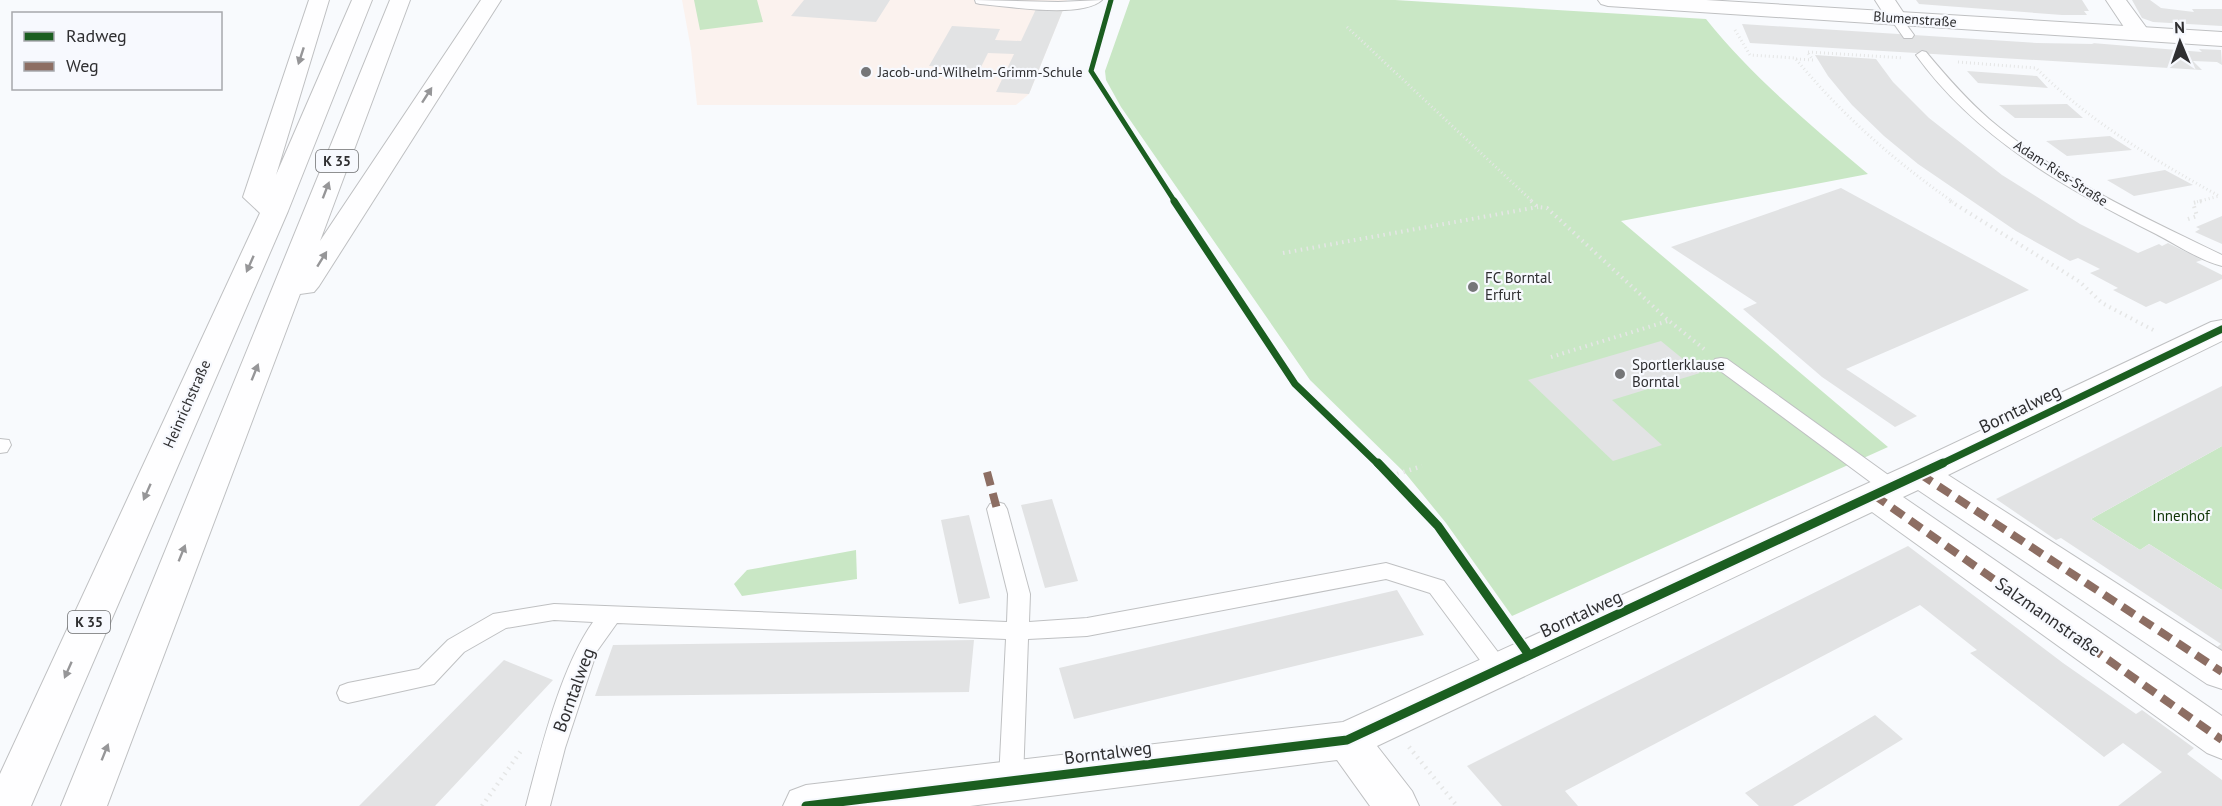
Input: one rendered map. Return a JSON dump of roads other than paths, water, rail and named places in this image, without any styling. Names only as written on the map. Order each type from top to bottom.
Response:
[{"type":"main road","points":[[274,211],[256,197],[319,0]]},
{"type":"main road","name":"Heinrichstraße","points":[[8,806],[274,211],[362,0]]},
{"type":"main road","name":"K 35","points":[[84,806],[400,0]]},
{"type":"main road","points":[[274,323],[309,280],[359,199],[490,0]]},
{"type":"main road","name":"Blumenstraße","points":[[1608,0],[1728,4],[1896,18],[2222,39]]},
{"type":"main road","points":[[2116,0],[2140,34]]},
{"type":"main road","name":"Borntalweg","points":[[806,806],[1347,740],[1895,485],[2222,329]]},
{"type":"main road","points":[[1895,485],[2222,672]]},
{"type":"main road","name":"Salzmannstraße","points":[[1895,485],[2222,740]]},
{"type":"main road","points":[[1347,740],[1396,806]]},
{"type":"lane","points":[[980,1],[1065,6],[1080,5],[1095,0]]},
{"type":"lane","name":"Adam-Ries-Straße","points":[[1922,55],[1966,105],[2027,153],[2099,199],[2222,261]]},
{"type":"lane","points":[[1721,363],[1895,485]]},
{"type":"lane","points":[[997,509],[1019,594],[1011,780]]},
{"type":"lane","points":[[348,693],[426,677],[456,646],[501,621],[554,612],[1016,631],[1087,627],[1386,571],[1437,587],[1499,668]]},
{"type":"lane","name":"Borntalweg","points":[[538,806],[553,748],[587,648],[611,614]]},
{"type":"place","name":"Jacob-und-Wilhelm-Grimm-Schule","points":[[866,72]]},
{"type":"place","name":"FC Borntal Erfurt","points":[[1473,287]]},
{"type":"place","name":"Sportlerklause Borntal","points":[[1620,374]]},
{"type":"park label","name":"Innenhof","points":[[2181,516]]}]
